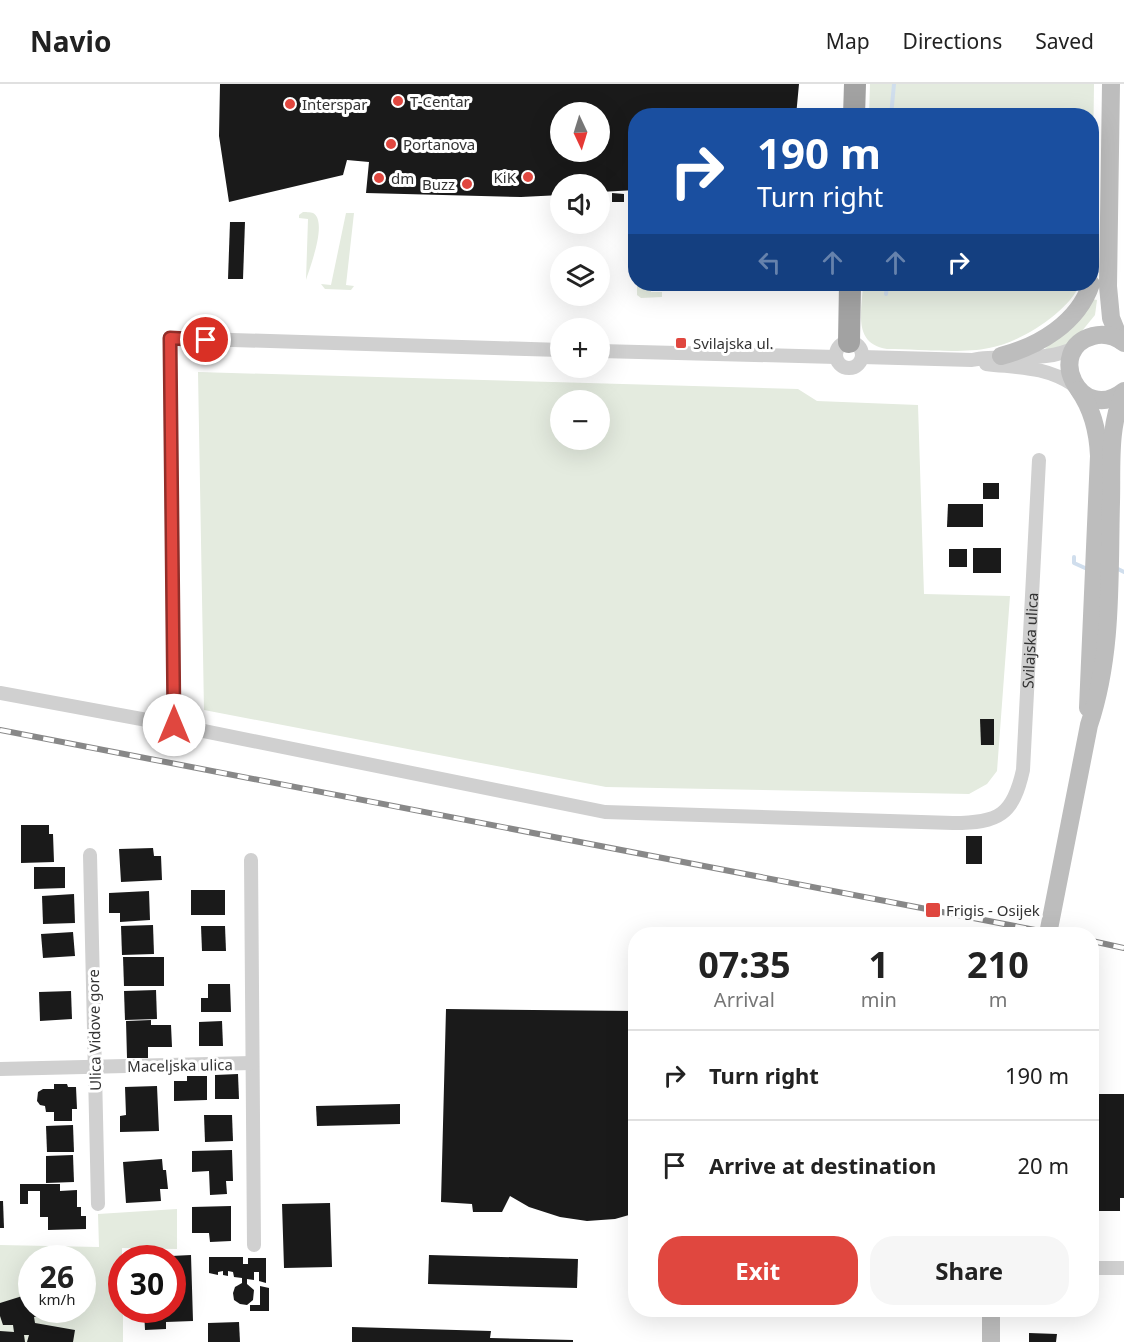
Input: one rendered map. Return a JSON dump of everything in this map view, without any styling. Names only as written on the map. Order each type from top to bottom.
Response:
[{"type":"highway","points":[[854,108],[855,84]]},
{"type":"highway","points":[[849,352],[850,291]]},
{"type":"main road","points":[[1099,275],[1109,229],[1111,84]]},
{"type":"main road","points":[[1099,289],[1122,341]]},
{"type":"main road","points":[[1001,356],[1046,339],[1074,312],[1091,291]]},
{"type":"main road","points":[[1089,725],[1088,683],[1094,604],[1099,456],[1092,414],[1069,367],[1070,358],[1101,321],[1098,291]]},
{"type":"main road","points":[[1083,342],[1100,334],[1111,335],[1122,341]]},
{"type":"main road","points":[[1077,387],[1095,399],[1105,400],[1124,392]]},
{"type":"main road","points":[[1049,927],[1105,656],[1113,438],[1124,392]]},
{"type":"main road","points":[[991,1317],[991,1342]]},
{"type":"street","points":[[0,693],[174,725],[170,338],[550,350]]},
{"type":"street","points":[[610,351],[849,352],[972,360],[1001,356],[1057,355],[1083,342]]},
{"type":"street","points":[[972,360],[986,364],[1036,368],[1054,373],[1077,387]]},
{"type":"street","name":"Svilajska ulica","points":[[174,725],[605,812],[953,823],[989,820],[1002,814],[1013,802],[1023,770],[1039,460]]},
{"type":"street","name":"Ulica Vidove gore","points":[[90,855],[98,1204]]},
{"type":"street","name":"Maceljska ulica","points":[[251,860],[254,1245]]},
{"type":"street","name":"Maceljska ulica","points":[[0,1069],[252,1063]]},
{"type":"street","points":[[1099,1268],[1124,1268]]},
{"type":"shaded area","points":[[870,84],[1094,84],[1094,108],[869,108]]},
{"type":"shaded area","points":[[303,212],[313,213],[319,225],[317,245],[306,280],[308,219],[299,218]]},
{"type":"shaded area","points":[[346,213],[354,213],[346,285],[354,286],[351,290],[325,289],[321,284],[331,285]]},
{"type":"shaded area","points":[[637,291],[662,292],[662,297],[641,298],[637,295]]},
{"type":"shaded area","points":[[863,291],[1076,291],[1054,316],[1028,333],[1001,345],[978,350],[887,349],[876,346],[868,340],[864,333],[861,315]]},
{"type":"shaded area","points":[[1092,299],[1097,300],[1095,315],[1077,337],[1065,346],[1044,350]]},
{"type":"shaded area","points":[[198,372],[798,389],[817,401],[918,405],[924,594],[1010,596],[997,771],[987,784],[969,794],[606,787],[204,710]]},
{"type":"shaded area","points":[[177,1209],[177,1245],[108,1245],[108,1323],[123,1323],[123,1342],[0,1342],[0,1245],[18,1245],[18,1323],[96,1323],[96,1247],[99,1247],[98,1214]]},
{"type":"building","name":"Portanova","points":[[220,84],[799,84],[797,108],[628,108],[628,190],[610,191],[610,174],[550,174],[550,196],[521,197],[366,193],[369,162],[347,160],[343,175],[229,202],[219,136]]},
{"type":"building","points":[[612,193],[624,194],[624,202],[612,202]]},
{"type":"building","points":[[230,222],[245,222],[243,279],[228,279]]},
{"type":"building","points":[[983,483],[999,483],[999,499],[983,499]]},
{"type":"building","points":[[948,504],[983,504],[983,527],[947,527]]},
{"type":"building","points":[[973,548],[1001,548],[1001,573],[973,573]]},
{"type":"building","points":[[949,549],[967,549],[967,567],[949,567]]},
{"type":"building","points":[[980,719],[994,719],[994,745],[981,745]]},
{"type":"building","points":[[21,825],[49,825],[49,834],[53,834],[54,862],[21,863]]},
{"type":"building","points":[[966,836],[982,836],[982,864],[966,864]]},
{"type":"building","points":[[153,848],[154,856],[161,856],[162,880],[121,882],[119,849]]},
{"type":"building","points":[[34,867],[65,867],[65,888],[34,889]]},
{"type":"building","points":[[191,890],[225,890],[225,915],[191,915]]},
{"type":"building","points":[[149,891],[150,920],[120,922],[120,913],[109,913],[109,893]]},
{"type":"building","points":[[74,894],[75,923],[43,924],[42,896]]},
{"type":"building","points":[[153,925],[154,954],[122,955],[121,926]]},
{"type":"building","points":[[201,926],[225,926],[226,951],[202,951]]},
{"type":"building","points":[[73,932],[75,956],[43,958],[41,934]]},
{"type":"building","points":[[123,957],[164,957],[164,986],[124,986]]},
{"type":"building","points":[[208,984],[230,984],[231,1012],[201,1012],[201,998],[208,998]]},
{"type":"building","points":[[156,990],[157,1019],[125,1020],[124,991]]},
{"type":"building","points":[[71,991],[72,1019],[40,1021],[39,992]]},
{"type":"building","points":[[446,1009],[628,1011],[628,1215],[615,1219],[587,1221],[560,1217],[529,1207],[510,1196],[502,1212],[473,1212],[472,1204],[441,1202]]},
{"type":"building","points":[[151,1020],[151,1025],[171,1025],[172,1047],[148,1047],[148,1058],[127,1058],[126,1021]]},
{"type":"building","points":[[222,1021],[223,1046],[199,1046],[199,1022]]},
{"type":"building","points":[[238,1074],[239,1099],[215,1099],[215,1075]]},
{"type":"building","points":[[187,1076],[207,1076],[207,1100],[174,1101],[174,1081],[187,1081]]},
{"type":"building","points":[[54,1084],[76,1087],[77,1109],[72,1109],[72,1121],[54,1121],[54,1112],[46,1112],[45,1106],[40,1105],[37,1101],[38,1092],[43,1089],[54,1089]]},
{"type":"building","points":[[157,1086],[159,1131],[120,1132],[120,1116],[126,1115],[125,1087]]},
{"type":"building","points":[[1099,1094],[1124,1094],[1124,1198],[1120,1198],[1120,1211],[1099,1211]]},
{"type":"building","points":[[400,1104],[400,1124],[317,1126],[316,1106]]},
{"type":"building","points":[[204,1115],[232,1115],[233,1141],[205,1142]]},
{"type":"building","points":[[73,1125],[74,1152],[47,1152],[46,1126]]},
{"type":"building","points":[[232,1150],[233,1181],[226,1181],[227,1194],[210,1195],[209,1171],[192,1172],[192,1151]]},
{"type":"building","points":[[73,1155],[74,1182],[46,1183],[46,1156]]},
{"type":"building","points":[[162,1159],[168,1189],[160,1189],[161,1201],[126,1203],[123,1162]]},
{"type":"building","points":[[20,1184],[60,1184],[60,1191],[77,1190],[77,1207],[81,1207],[81,1216],[86,1216],[86,1229],[48,1230],[48,1217],[40,1217],[40,1191],[28,1191],[28,1204],[20,1204]]},
{"type":"building","points":[[0,1201],[3,1201],[4,1228],[0,1228]]},
{"type":"building","points":[[330,1203],[332,1267],[284,1268],[282,1204]]},
{"type":"building","points":[[231,1206],[231,1241],[210,1242],[209,1233],[192,1233],[192,1207]]},
{"type":"building","points":[[186,1255],[191,1255],[193,1321],[186,1321]]},
{"type":"building","points":[[429,1255],[578,1259],[577,1288],[428,1284]]},
{"type":"building","points":[[209,1257],[243,1257],[243,1264],[248,1264],[248,1258],[266,1258],[266,1283],[259,1281],[259,1272],[254,1272],[254,1280],[247,1279],[247,1284],[254,1290],[253,1300],[247,1305],[240,1304],[234,1300],[233,1293],[235,1287],[242,1283],[242,1278],[234,1277],[233,1272],[228,1271],[228,1276],[223,1275],[223,1271],[218,1272],[218,1275],[209,1273]]},
{"type":"building","points":[[260,1286],[269,1288],[269,1311],[250,1311],[250,1305],[260,1305]]},
{"type":"building","points":[[18,1297],[18,1323],[35,1323],[75,1330],[73,1342],[27,1342],[29,1335],[24,1335],[25,1342],[0,1342],[0,1331],[14,1332],[13,1325],[3,1325],[0,1303]]},
{"type":"building","points":[[239,1322],[240,1342],[208,1342],[208,1323]]},
{"type":"building","points":[[145,1323],[166,1323],[166,1329],[145,1330]]},
{"type":"building","points":[[352,1327],[491,1331],[490,1338],[573,1340],[573,1342],[352,1342]]},
{"type":"building","points":[[1029,1333],[1057,1334],[1056,1342],[1029,1342]]},
{"type":"waterway","points":[[892,108],[894,84]]},
{"type":"waterway","points":[[1074,557],[1074,563],[1085,568]]},
{"type":"waterway","points":[[1118,569],[1124,572]]},
{"type":"railway","points":[[0,730],[1020,927]]},
{"type":"railway","points":[[1099,943],[1124,948]]},
{"type":"place","name":"T-Centar","points":[[398,101]]},
{"type":"place","name":"Interspar","points":[[290,104]]},
{"type":"place","name":"Portanova","points":[[391,144]]},
{"type":"place","name":"KiK","points":[[528,177]]},
{"type":"place","name":"dm","points":[[379,178]]},
{"type":"place","name":"Buzz","points":[[467,184]]},
{"type":"place","name":"Svilajska ul.","points":[[681,343]]},
{"type":"place","name":"Frigis - Osijek","points":[[933,910]]},
{"type":"route","points":[[174,725],[170,338],[206,340]]}]
